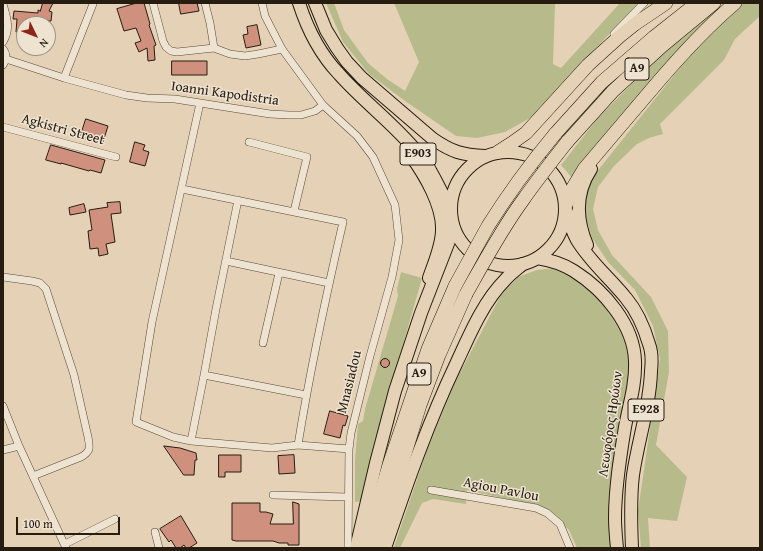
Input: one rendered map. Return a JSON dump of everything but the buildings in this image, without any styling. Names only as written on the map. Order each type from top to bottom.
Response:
[{"type":"highway","points":[[498,152],[526,133],[588,65],[626,31],[666,3]]},
{"type":"highway","name":"A9","points":[[376,548],[395,468],[428,349],[455,286],[489,226],[508,195],[529,166],[555,134],[602,82],[654,37],[697,3]]},
{"type":"highway","name":"A9","points":[[365,548],[439,355],[466,294],[502,231],[543,171],[613,91],[662,46],[714,3]]},
{"type":"highway","points":[[566,208],[572,189],[584,169],[699,36],[720,15],[735,3]]},
{"type":"main road","name":"E903","points":[[299,3],[309,28],[328,60],[339,74],[416,151],[431,171],[450,210]]},
{"type":"main road","name":"E903","points":[[315,3],[326,30],[337,48],[347,62],[362,78],[433,139],[444,146],[457,152],[485,156]]},
{"type":"main road","points":[[372,106],[414,161],[431,189],[439,212],[442,230],[441,239],[428,282],[421,313]]},
{"type":"main road","points":[[612,282],[589,250],[582,233],[579,205],[583,183],[588,173],[617,130]]},
{"type":"main road","points":[[510,151],[527,154],[542,162],[552,171],[559,182],[564,193],[566,208],[559,235],[550,248],[537,258],[523,264],[511,266],[485,262],[466,248],[457,236],[452,224],[450,210],[456,184],[464,172],[485,156],[498,152],[510,151]]},
{"type":"main road","name":"Λεωφόρος Ηρώων","points":[[566,208],[571,227],[577,240],[596,266],[626,298],[635,311],[645,331],[650,346],[652,361],[651,386],[633,475],[631,518],[632,548]]},
{"type":"main road","points":[[356,548],[395,391],[421,313],[449,241],[452,224]]},
{"type":"main road","name":"Λεωφόρος Ηρώων","points":[[537,258],[557,263],[574,271],[592,285],[608,300],[623,320],[631,338],[635,360],[635,384],[625,427],[618,474],[615,518],[617,548]]},
{"type":"main road","points":[[385,548],[426,433],[442,393],[470,334],[488,301],[510,274],[523,264]]},
{"type":"street","points":[[153,3],[163,41],[166,47],[171,51],[177,52],[214,48],[230,54],[245,56],[282,49]]},
{"type":"street","points":[[206,3],[214,48]]},
{"type":"street","points":[[262,3],[265,16],[282,49],[323,105]]},
{"type":"street","points":[[588,65],[608,40],[644,3]]},
{"type":"street","points":[[3,4],[8,27],[3,42]]},
{"type":"street","points":[[64,78],[93,4]]},
{"type":"street","points":[[3,49],[5,52],[5,62]]},
{"type":"street","name":"Ioanni Kapodistria","points":[[5,62],[126,95],[147,98],[175,99],[289,116],[301,115],[315,111],[323,105]]},
{"type":"street","points":[[200,103],[152,322],[136,422],[173,437],[191,441],[272,448],[298,445],[348,449]]},
{"type":"street","name":"Mnasiadou","points":[[323,105],[357,136],[373,157],[395,205],[399,240],[392,277],[350,433],[348,449],[348,548]]},
{"type":"street","name":"Agkistri Street","points":[[3,127],[116,157]]},
{"type":"street","points":[[249,142],[307,157],[294,211]]},
{"type":"street","points":[[182,189],[343,222],[306,395],[298,445]]},
{"type":"street","points":[[191,441],[238,200]]},
{"type":"street","points":[[226,261],[329,283]]},
{"type":"street","points":[[263,342],[279,273]]},
{"type":"street","points":[[3,277],[40,283],[46,289],[74,375],[90,447],[87,453],[81,457],[33,476]]},
{"type":"street","points":[[204,375],[306,395]]},
{"type":"street","points":[[3,406],[19,446],[65,546],[115,519]]},
{"type":"street","points":[[3,450],[19,446]]},
{"type":"street","name":"Agiou Pavlou","points":[[431,490],[536,508],[547,513],[560,524],[570,548]]},
{"type":"street","points":[[273,495],[348,497]]},
{"type":"street","points":[[155,532],[159,548]]},
{"type":"green space","points":[[326,3],[334,3],[344,30],[368,63],[387,79],[405,91],[419,62],[394,3],[556,3],[553,64],[561,68],[620,3],[638,3],[532,117],[505,132],[477,138],[456,136],[369,74],[343,42]]},
{"type":"green space","points":[[744,3],[760,3],[760,16],[735,39],[724,60],[660,124],[663,134],[649,138],[637,144],[614,166],[598,187],[593,209],[598,230],[612,255],[651,297],[668,331],[669,372],[656,445],[687,477],[677,521],[648,518],[650,548],[641,548],[638,511],[660,359],[653,326],[635,290],[608,262],[592,238],[586,219],[585,196],[595,174],[690,55],[719,22]]},
{"type":"green space","points":[[714,12],[640,97],[573,179],[561,165],[598,118],[660,55]]},
{"type":"green space","points":[[554,268],[570,273],[596,293],[617,316],[631,360],[614,466],[611,548],[577,548],[569,530],[545,508],[467,490],[466,504],[433,499],[422,503],[400,548],[394,547],[427,450],[456,380],[501,295],[518,277],[537,270]]},
{"type":"green space","points":[[401,272],[422,278],[382,419],[364,501],[355,502],[355,460],[358,424],[363,421],[365,409],[398,296],[397,289]]}]
